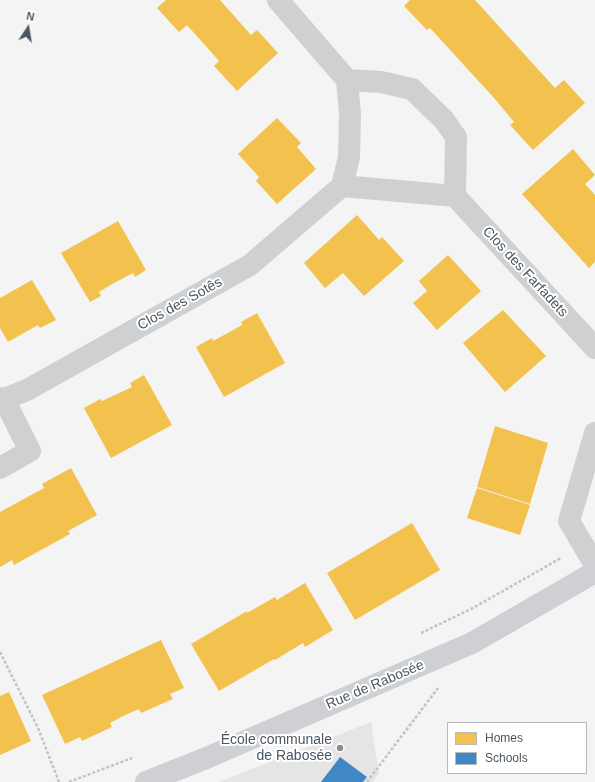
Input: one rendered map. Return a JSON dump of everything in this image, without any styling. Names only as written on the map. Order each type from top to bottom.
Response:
[{"type":"main road","name":"Rue de Rabosée","points":[[146,782],[204,759],[472,643],[595,572]]},
{"type":"street","points":[[278,0],[347,80],[350,114],[349,157],[342,186],[455,196],[456,137],[444,120],[412,89],[380,82],[347,80]]},
{"type":"street","name":"Clos des Sotês","points":[[0,468],[30,451],[2,399],[27,390],[250,265],[342,186]]},
{"type":"street","name":"Clos des Farfadets","points":[[455,196],[595,348]]},
{"type":"street","points":[[595,433],[568,521],[595,565]]},
{"type":"path","points":[[417,635],[473,608],[582,544]]},
{"type":"path","points":[[0,652],[38,728],[59,782]]},
{"type":"path","points":[[368,782],[439,687]]},
{"type":"path","points":[[69,782],[135,756]]},
{"type":"shaded area","name":"École communale de Rabosée","points":[[371,722],[379,774],[373,782],[219,782]]},
{"type":"building: Homes","points":[[166,0],[220,0],[251,35],[257,30],[278,53],[237,91],[214,66],[219,61],[187,25],[179,32],[157,8]]},
{"type":"building: Homes","points":[[410,0],[475,0],[555,88],[564,80],[585,103],[533,150],[510,125],[514,122],[495,99],[430,28],[427,30],[404,6]]},
{"type":"building: Homes","points":[[277,118],[301,143],[297,147],[316,169],[277,204],[256,181],[259,177],[238,154]]},
{"type":"building: Homes","points":[[573,149],[595,175],[585,184],[595,195],[595,262],[589,268],[522,194]]},
{"type":"building: Homes","points":[[357,215],[379,240],[382,237],[404,261],[364,296],[343,273],[325,288],[304,263]]},
{"type":"building: Homes","points":[[118,221],[146,270],[135,277],[133,273],[114,283],[99,292],[101,296],[90,302],[61,253]]},
{"type":"building: Homes","points":[[448,255],[481,291],[437,330],[413,303],[427,291],[419,281]]},
{"type":"building: Homes","points":[[32,280],[56,320],[40,328],[38,325],[8,342],[0,328],[0,298]]},
{"type":"building: Homes","points":[[503,310],[546,356],[505,392],[463,343]]},
{"type":"building: Homes","points":[[257,313],[285,363],[224,397],[196,347],[212,338],[213,341],[226,334],[242,325],[241,322]]},
{"type":"building: Homes","points":[[144,375],[172,425],[111,458],[84,408],[100,399],[102,401],[132,387],[130,383]]},
{"type":"building: Homes","points":[[495,426],[548,443],[530,504],[477,487]]},
{"type":"building: Homes","points":[[71,468],[97,515],[68,531],[70,534],[14,565],[12,560],[0,567],[0,512],[44,488],[42,484]]},
{"type":"building: Homes","points":[[477,488],[530,505],[520,535],[467,518]]},
{"type":"building: Homes","points":[[412,523],[440,570],[355,620],[327,573]]},
{"type":"building: Homes","points":[[305,583],[333,630],[305,647],[303,643],[219,691],[191,644],[247,611],[247,613],[275,597],[277,600]]},
{"type":"building: Homes","points":[[161,640],[184,688],[170,694],[173,699],[141,713],[139,709],[110,723],[112,727],[82,741],[80,737],[65,744],[42,695]]},
{"type":"building: Homes","points":[[9,692],[31,741],[0,755],[0,696]]},
{"type":"building: Schools","points":[[340,757],[367,777],[363,782],[321,782]]},
{"type":"place","name":"École communale de Rabosée","points":[[340,748]]}]
